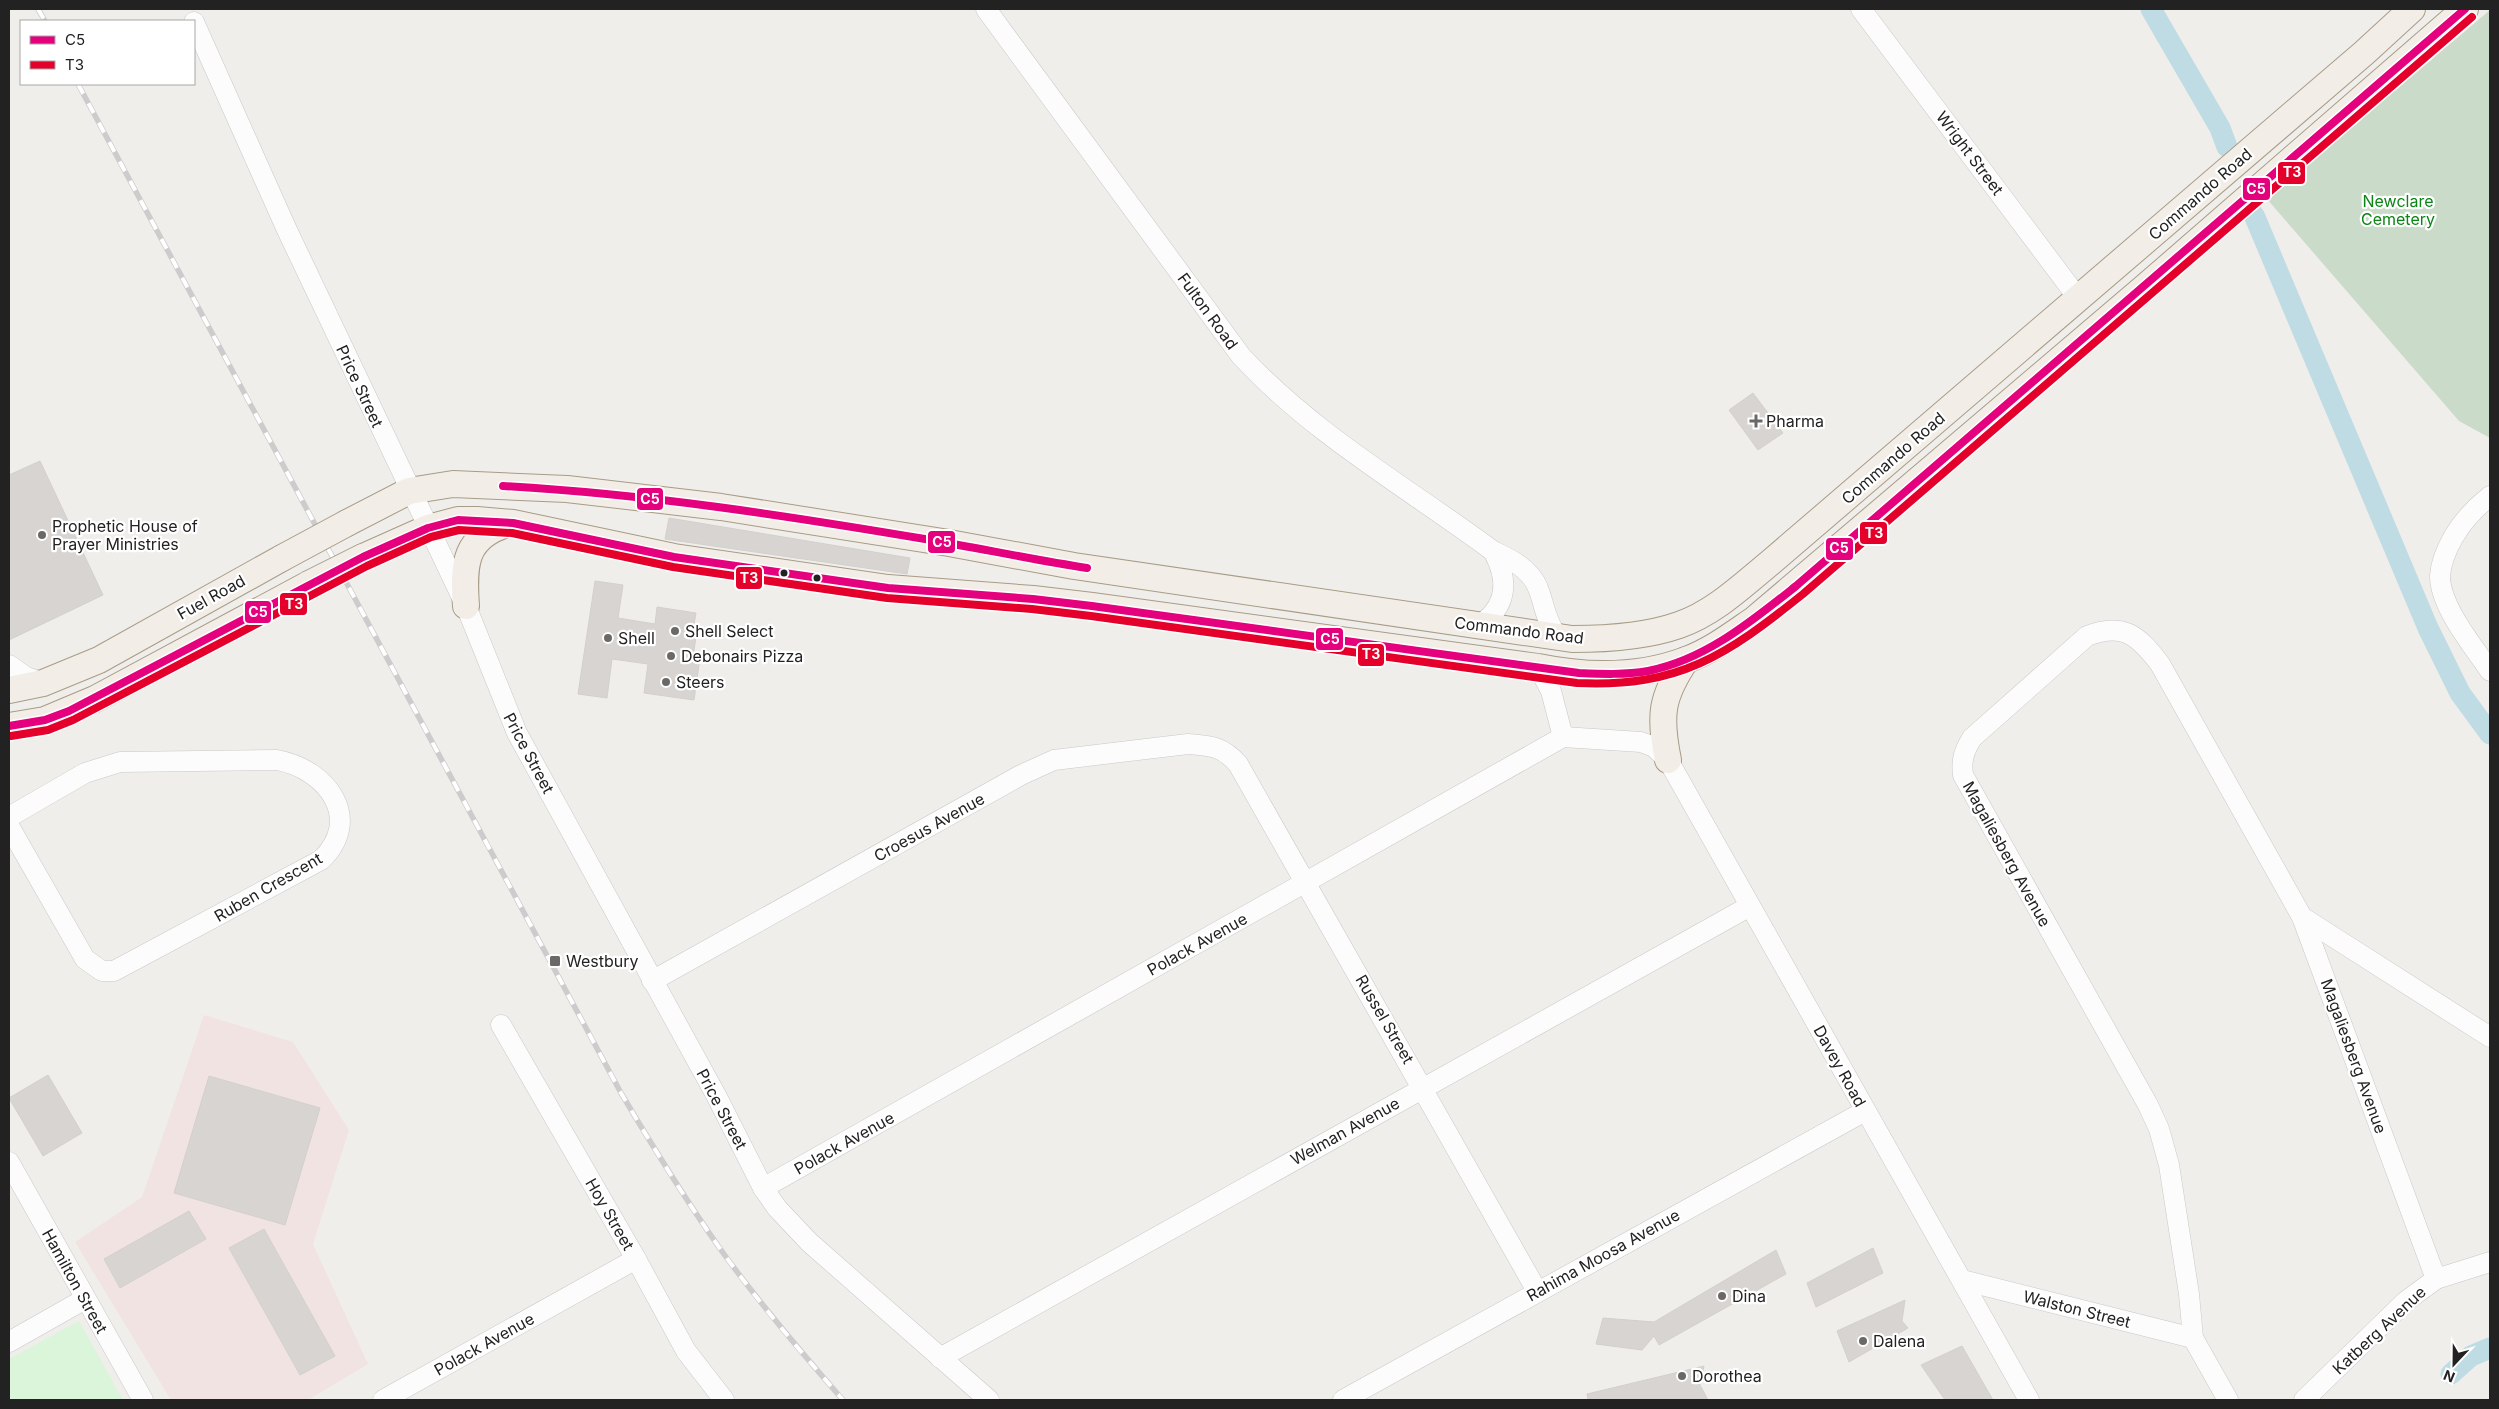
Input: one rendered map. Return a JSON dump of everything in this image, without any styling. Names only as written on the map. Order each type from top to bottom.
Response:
[{"type":"main road","name":"Commando Road","points":[[409,491],[453,484],[567,489],[721,506],[949,543],[1074,566],[1478,626],[1556,635],[1572,639],[1605,639],[1639,635],[1679,625],[1705,613],[1731,595],[2412,9]]},
{"type":"main road","name":"Commando Road","points":[[428,528],[458,520],[513,523],[674,557],[858,584],[953,594],[1043,600],[1538,667],[1568,673],[1609,675],[1654,669],[1686,660],[1713,647],[1755,620],[2144,288],[2465,9]]},
{"type":"main road","name":"Fuel Road","points":[[9,690],[44,683],[99,660],[282,558],[409,491]]},
{"type":"main road","points":[[466,606],[466,569],[469,554],[474,544],[492,528],[513,523]]},
{"type":"main road","points":[[9,726],[45,720],[95,699],[309,584],[428,528]]},
{"type":"main road","points":[[1668,760],[1663,732],[1663,714],[1670,684],[1686,660]]},
{"type":"street","name":"Fulton Road","points":[[986,9],[1241,356],[1306,417],[1493,550],[1519,564],[1530,575],[1537,586],[1544,615],[1556,635]]},
{"type":"street","name":"Wright Street","points":[[1861,9],[2078,298]]},
{"type":"street","name":"Price Street","points":[[195,24],[283,221],[409,491],[466,606],[517,733],[717,1097],[763,1188],[795,1229],[989,1400]]},
{"type":"street","points":[[2490,496],[2459,528],[2443,559],[2440,577],[2446,598],[2454,615],[2490,672]]},
{"type":"street","points":[[1478,626],[1495,611],[1504,588],[1504,576],[1493,550]]},
{"type":"street","name":"Magaliesberg Avenue","points":[[2228,1400],[2193,1338],[2189,1294],[2172,1182],[2159,1129],[2148,1105],[1963,775],[1961,763],[1964,752],[1983,726],[2087,636],[2102,630],[2118,630],[2130,634],[2140,641],[2160,664],[2302,917],[2436,1279]]},
{"type":"street","points":[[9,664],[26,676],[44,683]]},
{"type":"street","points":[[1538,667],[1551,690],[1563,737]]},
{"type":"street","name":"Davey Road","points":[[1563,737],[1641,742],[1654,747],[1668,760],[2029,1400]]},
{"type":"street","name":"Polack Avenue","points":[[763,1188],[1563,737]]},
{"type":"street","name":"Croesus Avenue","points":[[652,981],[1021,775],[1054,760],[1188,744],[1209,746],[1226,751]]},
{"type":"street","name":"Russel Street","points":[[1226,751],[1238,764],[1423,1087],[1537,1291]]},
{"type":"street","name":"Ruben Crescent","points":[[9,817],[85,773],[120,762],[277,760],[291,762],[317,776],[337,804],[342,825],[338,839],[331,851],[321,860],[114,971],[102,971],[85,959],[9,826]]},
{"type":"street","name":"Welman Avenue","points":[[940,1358],[1750,906]]},
{"type":"street","points":[[2302,917],[2490,1037]]},
{"type":"street","name":"Hoy Street","points":[[501,1024],[636,1259],[686,1351],[724,1400]]},
{"type":"street","name":"Rahima Moosa Avenue","points":[[1343,1400],[1865,1111]]},
{"type":"street","name":"Hamilton Street","points":[[9,1162],[142,1400]]},
{"type":"street","name":"Polack Avenue","points":[[383,1400],[636,1259]]},
{"type":"street","name":"Katberg Avenue","points":[[2304,1400],[2406,1301],[2436,1279],[2490,1262]]},
{"type":"street","name":"Walston Street","points":[[1962,1280],[2193,1338]]},
{"type":"street","points":[[9,1342],[85,1299]]},
{"type":"shaded area","points":[[204,1015],[293,1042],[349,1130],[313,1244],[368,1364],[308,1400],[171,1400],[75,1242],[142,1197]]},
{"type":"green space","name":"Newclare Cemetery","points":[[2490,10],[2490,438],[2459,421],[2267,199]]},
{"type":"green space","points":[[79,1321],[123,1400],[9,1400],[9,1359]]},
{"type":"building","name":"Pharma","points":[[1753,393],[1783,433],[1758,450],[1729,410]]},
{"type":"building","name":"Prophetic House of Prayer Ministries","points":[[40,461],[103,595],[9,640],[9,475]]},
{"type":"building","points":[[669,518],[910,558],[907,574],[665,539]]},
{"type":"building","points":[[595,581],[623,585],[618,618],[655,624],[657,607],[696,613],[693,630],[697,630],[693,657],[700,658],[694,700],[644,693],[648,664],[612,659],[607,698],[578,694]]},
{"type":"building","points":[[48,1075],[82,1133],[43,1156],[9,1098]]},
{"type":"building","points":[[209,1076],[320,1108],[285,1225],[174,1193]]},
{"type":"building","points":[[189,1211],[206,1239],[120,1288],[104,1259]]},
{"type":"building","points":[[264,1229],[335,1356],[300,1375],[229,1248]]},
{"type":"building","points":[[1873,1248],[1883,1273],[1816,1307],[1807,1283]]},
{"type":"building","name":"Dina","points":[[1776,1250],[1786,1274],[1659,1345],[1654,1336],[1642,1350],[1596,1344],[1603,1318],[1654,1322]]},
{"type":"building","name":"Dalena","points":[[1905,1300],[1902,1321],[1908,1328],[1849,1362],[1837,1331]]},
{"type":"building","points":[[1962,1346],[1993,1400],[1945,1400],[1921,1365]]},
{"type":"building","name":"Dorothea","points":[[1704,1366],[1700,1385],[1708,1400],[1588,1400],[1587,1394]]},
{"type":"waterway","points":[[2151,9],[2220,128],[2227,147]]},
{"type":"waterway","points":[[2254,215],[2428,628],[2460,693],[2490,734]]},
{"type":"waterway","points":[[2451,1374],[2471,1356],[2490,1348]]},
{"type":"railway","points":[[38,9],[44,20]]},
{"type":"railway","points":[[79,85],[621,1093],[670,1173],[721,1250],[780,1327],[843,1400]]},
{"type":"transit line","name":"C5","points":[[9,726],[45,720],[69,711],[363,557],[428,528],[458,520],[513,523],[674,557],[888,588],[1033,599],[1092,606],[1579,673],[1631,673],[1669,666],[1727,638],[1796,586],[2465,9]]},
{"type":"transit line","name":"T3","points":[[11,736],[48,730],[73,720],[367,566],[431,537],[459,530],[512,533],[673,567],[887,598],[1032,609],[1091,616],[1577,683],[1613,683],[1645,680],[1673,673],[1700,663],[1725,650],[1776,616],[1803,594],[2472,17]]},
{"type":"transit line","name":"C5","points":[[503,486],[611,494],[771,514],[1087,568]]},
{"type":"place","name":"Pharma","points":[[1756,421]]},
{"type":"place","name":"Prophetic House of Prayer Ministries","points":[[42,535]]},
{"type":"place","name":"Shell Select","points":[[675,631]]},
{"type":"place","name":"Shell","points":[[608,638]]},
{"type":"place","name":"Debonairs Pizza","points":[[671,656]]},
{"type":"place","name":"Steers","points":[[666,682]]},
{"type":"place","name":"Westbury","points":[[555,961]]},
{"type":"place","name":"Dina","points":[[1722,1296]]},
{"type":"place","name":"Dalena","points":[[1863,1341]]},
{"type":"place","name":"Dorothea","points":[[1682,1376]]}]
